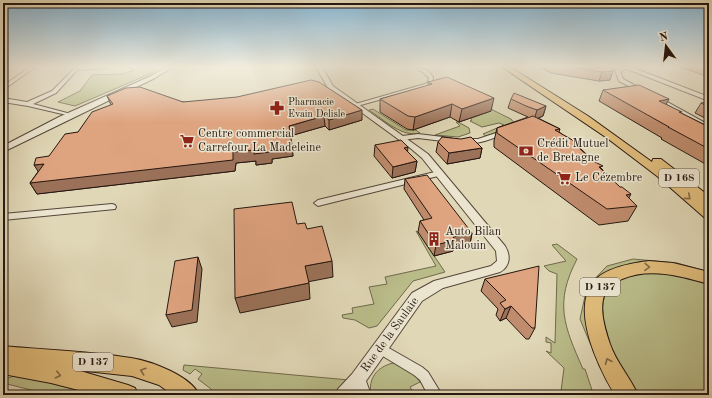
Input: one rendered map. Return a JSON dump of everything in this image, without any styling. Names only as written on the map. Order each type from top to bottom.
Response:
[{"type":"highway","name":"D 137","points":[[627,395],[610,365],[599,338],[594,315],[595,301],[599,288],[609,278],[640,267],[665,267],[688,271],[709,278]]},
{"type":"main road","points":[[535,86],[615,139],[659,172],[709,215]]},
{"type":"main road","name":"D 168","points":[[545,86],[612,129],[684,181],[709,202]]},
{"type":"main road","name":"D 137","points":[[3,354],[132,367],[165,378],[189,395]]},
{"type":"main road","name":"D 137","points":[[9,369],[96,384],[128,395]]},
{"type":"street","points":[[28,104],[54,92],[60,86]]},
{"type":"street","points":[[3,148],[69,115],[135,86]]},
{"type":"street","name":"Rue de la Saulaie","points":[[329,86],[330,88],[402,138],[425,156],[501,250],[504,261],[493,270],[425,290],[417,297],[380,348],[361,388],[344,395]]},
{"type":"street","points":[[355,105],[425,86]]},
{"type":"street","points":[[631,86],[647,94]]},
{"type":"street","points":[[675,86],[709,99]]},
{"type":"street","points":[[653,96],[709,128]]},
{"type":"street","points":[[3,100],[28,104],[69,115]]},
{"type":"street","points":[[402,138],[418,136],[471,142],[479,141],[510,130]]},
{"type":"street","points":[[318,203],[439,173]]},
{"type":"street","points":[[3,217],[112,207]]},
{"type":"street","points":[[380,348],[424,376],[435,395]]},
{"type":"green space","points":[[84,86],[123,86],[75,106],[58,102],[80,91]]},
{"type":"green space","points":[[444,86],[511,119],[515,124],[513,127],[486,136],[483,134],[504,125],[499,123],[482,127],[470,121],[472,120]]},
{"type":"green space","points":[[373,109],[406,130],[416,130],[420,133],[406,133],[393,127],[369,110]]},
{"type":"green space","points":[[456,122],[469,128],[470,133],[458,137],[435,135],[460,126]]},
{"type":"green space","points":[[416,231],[445,272],[413,281],[377,326],[369,328],[355,320],[343,318],[342,315],[353,313],[352,308],[374,304],[369,287],[387,284],[385,277],[436,266]]},
{"type":"green space","points":[[557,244],[577,259],[566,289],[564,314],[571,340],[583,369],[585,369],[593,393],[561,391],[564,368],[546,351],[551,353],[551,343],[546,342],[546,337],[555,343],[557,274],[549,271],[544,266],[566,261],[552,245]]},
{"type":"green space","points":[[633,259],[677,263],[709,272],[709,395],[635,395],[613,362],[597,360],[580,319],[587,287],[607,266]]},
{"type":"green space","points":[[393,363],[401,365],[415,375],[420,382],[410,387],[415,395],[371,395],[370,389],[372,378],[382,367]]},
{"type":"green space","points":[[184,365],[349,380],[342,390],[336,395],[216,395],[198,379],[202,374],[195,369],[190,374],[183,370]]},
{"type":"green space","points":[[19,374],[104,395],[51,395],[3,383],[3,380]]},
{"type":"building","name":"Centre commercial Carrefour La Madeleine","points":[[287,86],[324,86],[362,110],[329,120],[324,116],[289,126],[292,145],[270,148],[270,152],[254,154],[254,150],[233,152],[233,160],[30,183],[44,164],[34,165],[36,158],[49,156],[65,134],[78,132],[92,112],[113,104],[107,96],[126,88],[140,87],[183,102],[237,97]]},
{"type":"building","points":[[427,86],[466,86],[494,98],[462,109],[452,104],[415,117],[408,116],[380,99]]},
{"type":"building","points":[[640,86],[669,99],[659,101],[709,127],[709,149],[668,127],[603,90]]},
{"type":"building","points":[[514,93],[546,106],[537,110],[526,106],[511,99]]},
{"type":"building","points":[[701,103],[709,103],[709,107]]},
{"type":"building","points":[[533,116],[560,129],[555,130],[581,145],[577,146],[593,161],[603,166],[599,167],[620,187],[631,194],[626,195],[637,206],[607,209],[497,133],[497,128]]},
{"type":"building","points":[[442,137],[461,139],[471,137],[482,148],[449,153],[438,142]]},
{"type":"building","points":[[401,140],[408,147],[404,148],[417,161],[393,167],[375,145]]},
{"type":"building","points":[[427,175],[472,233],[453,237],[455,240],[436,245],[420,221],[432,218],[405,179]]},
{"type":"building","points":[[292,202],[297,224],[305,223],[307,229],[322,226],[332,261],[305,266],[309,283],[235,298],[234,209]]},
{"type":"building","points":[[198,257],[192,310],[166,315],[175,261]]},
{"type":"building","points":[[539,266],[535,328],[532,328],[511,306],[505,309],[500,303],[506,300],[485,279]]},
{"type":"place","name":"Pharmacie Evain Delisle","points":[[277,108]]},
{"type":"place","name":"Centre commercial Carrefour La Madeleine","points":[[187,141]]},
{"type":"place","name":"Crédit Mutuel de Bretagne","points":[[526,151]]},
{"type":"place","name":"Le Cézembre","points":[[564,178]]},
{"type":"place","name":"Auto Bilan Malouin","points":[[434,239]]}]
